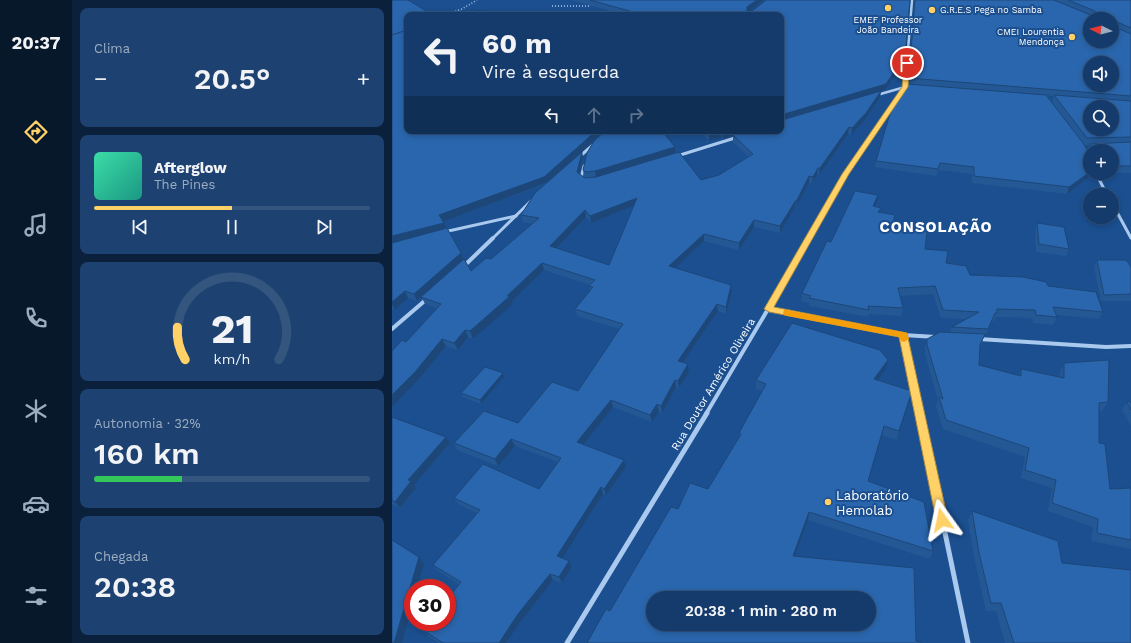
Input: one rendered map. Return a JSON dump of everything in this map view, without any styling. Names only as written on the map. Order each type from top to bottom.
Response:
[{"type":"street","name":"Rua Doutor Américo Oliveira","points":[[567,643],[666,482],[769,309],[846,174],[905,87],[912,0]]},
{"type":"street","points":[[876,96],[905,87],[913,87]]},
{"type":"street","points":[[676,156],[744,136]]},
{"type":"street","points":[[575,161],[598,140]]},
{"type":"street","points":[[587,182],[581,178],[586,159],[592,145]]},
{"type":"street","points":[[457,272],[535,198]]},
{"type":"street","points":[[438,234],[516,215]]},
{"type":"street","points":[[1119,216],[1131,238]]},
{"type":"street","points":[[392,329],[433,293]]},
{"type":"street","points":[[769,309],[903,335],[943,337]]},
{"type":"street","points":[[903,335],[968,643]]},
{"type":"street","points":[[974,339],[1131,346]]},
{"type":"path","points":[[453,12],[462,9],[477,0]]},
{"type":"path","points":[[552,6],[589,6],[597,0]]},
{"type":"building","points":[[392,0],[408,0],[428,12],[404,12],[404,30],[394,35],[392,34]]},
{"type":"building","points":[[590,0],[757,0],[747,7],[747,11],[751,12],[633,12]]},
{"type":"building","points":[[766,0],[910,0],[904,70],[902,72],[896,69],[886,84],[784,114],[784,12],[751,12]]},
{"type":"building","points":[[915,0],[1054,0],[1083,12],[1083,48],[1119,48],[1119,29],[1131,34],[1131,96],[909,78]]},
{"type":"building","points":[[1068,0],[1131,0],[1131,28],[1119,23],[1119,12],[1095,12]]},
{"type":"building","points":[[472,10],[494,12],[470,12]]},
{"type":"building","points":[[404,31],[404,134],[593,134],[544,177],[439,215],[444,223],[392,236],[392,35]]},
{"type":"building","points":[[907,84],[1046,95],[1084,144],[1083,177],[1069,187],[974,176],[974,167],[940,163],[938,169],[876,161],[889,117],[897,99]]},
{"type":"building","points":[[881,91],[866,113],[852,128],[849,127],[820,168],[818,168],[813,177],[809,176],[797,200],[780,226],[754,220],[739,243],[704,234],[669,266],[731,285],[726,307],[717,304],[678,361],[688,364],[678,381],[675,380],[661,406],[657,404],[650,415],[611,400],[577,442],[624,460],[604,489],[601,487],[557,556],[569,561],[559,577],[550,574],[518,614],[499,643],[443,643],[425,631],[456,631],[456,588],[461,582],[433,565],[480,510],[454,498],[483,464],[539,489],[561,458],[511,439],[495,459],[454,443],[484,411],[518,423],[552,382],[578,391],[623,324],[575,309],[593,287],[589,286],[595,280],[542,263],[507,296],[510,296],[470,331],[465,330],[454,343],[442,339],[416,371],[392,395],[392,351],[402,340],[406,342],[441,304],[421,297],[464,259],[471,271],[486,258],[491,259],[539,218],[521,215],[535,193],[582,152],[577,172],[585,178],[596,177],[679,152],[701,180],[719,175],[753,154],[733,135],[784,134],[784,119]],"holes":[[[637,198],[609,265],[550,246],[585,210],[590,216]]]},
{"type":"building","points":[[1054,95],[1118,100],[1083,100],[1083,133]]},
{"type":"building","points":[[1119,100],[1131,101],[1131,137],[1087,138],[1085,136],[1119,136]]},
{"type":"building","points":[[602,134],[664,134],[675,147],[595,171],[586,172],[583,170],[587,153],[594,141]]},
{"type":"building","points":[[1131,142],[1131,166],[1119,166],[1119,144],[1090,144]]},
{"type":"building","points":[[855,191],[878,195],[873,206],[881,208],[878,212],[895,215],[892,225],[927,231],[925,249],[948,251],[946,263],[966,266],[970,275],[1023,277],[1046,282],[1048,286],[1096,292],[1103,312],[1053,307],[1057,317],[1036,315],[1035,310],[997,309],[997,313],[995,313],[988,329],[952,327],[979,312],[943,310],[935,286],[898,288],[903,308],[868,306],[869,310],[809,298],[811,296],[802,293],[827,241],[831,242]]},
{"type":"building","points":[[1037,223],[1064,227],[1069,249],[1039,244]]},
{"type":"building","points":[[447,228],[461,253],[414,294],[405,291],[392,302],[392,243]]},
{"type":"building","points":[[1097,260],[1126,260],[1131,267],[1131,294],[1104,295]]},
{"type":"building","points":[[792,323],[880,350],[888,360],[874,379],[912,391],[899,431],[884,426],[868,481],[924,502],[933,551],[809,512],[793,556],[914,568],[916,641],[921,643],[587,643],[606,609],[610,611],[671,507],[678,509],[690,483],[708,489],[741,434],[739,433],[766,384],[756,380]]},
{"type":"building","points":[[940,332],[985,334],[980,345],[979,365],[1021,376],[1021,369],[1064,378],[1064,363],[1109,360],[1108,402],[1099,403],[1099,443],[1105,444],[1110,489],[1131,488],[1131,540],[1097,533],[1098,519],[1052,503],[1056,480],[1025,470],[1029,448],[946,420],[939,397],[943,399],[927,345],[927,339]]},
{"type":"building","points":[[485,367],[503,373],[480,400],[461,393]]},
{"type":"building","points":[[1127,402],[1131,402],[1131,410]]},
{"type":"building","points":[[392,417],[446,437],[408,480],[411,481],[395,502],[392,500]]},
{"type":"building","points":[[972,511],[1058,541],[1062,563],[1131,570],[1131,643],[1014,643],[1001,603],[991,603],[979,553]]},
{"type":"building","points":[[392,540],[419,557],[413,579],[404,579],[404,609],[394,643],[392,643]]},
{"type":"slow traffic","points":[[787,313],[903,335],[904,339]]},
{"type":"place","name":"EMEF Professor João Bandeira","points":[[888,8]]},
{"type":"place","name":"G.R.E.S Pega no Samba","points":[[932,10]]},
{"type":"place","name":"CMEI Lourentia Mendonça","points":[[1072,37]]},
{"type":"place","name":"Laboratório Hemolab","points":[[828,502]]},
{"type":"district","name":"CONSOLAÇÃO","points":[[936,227]]},
{"type":"route","points":[[907,63],[905,87],[846,174],[769,309],[903,335],[942,520]]}]
